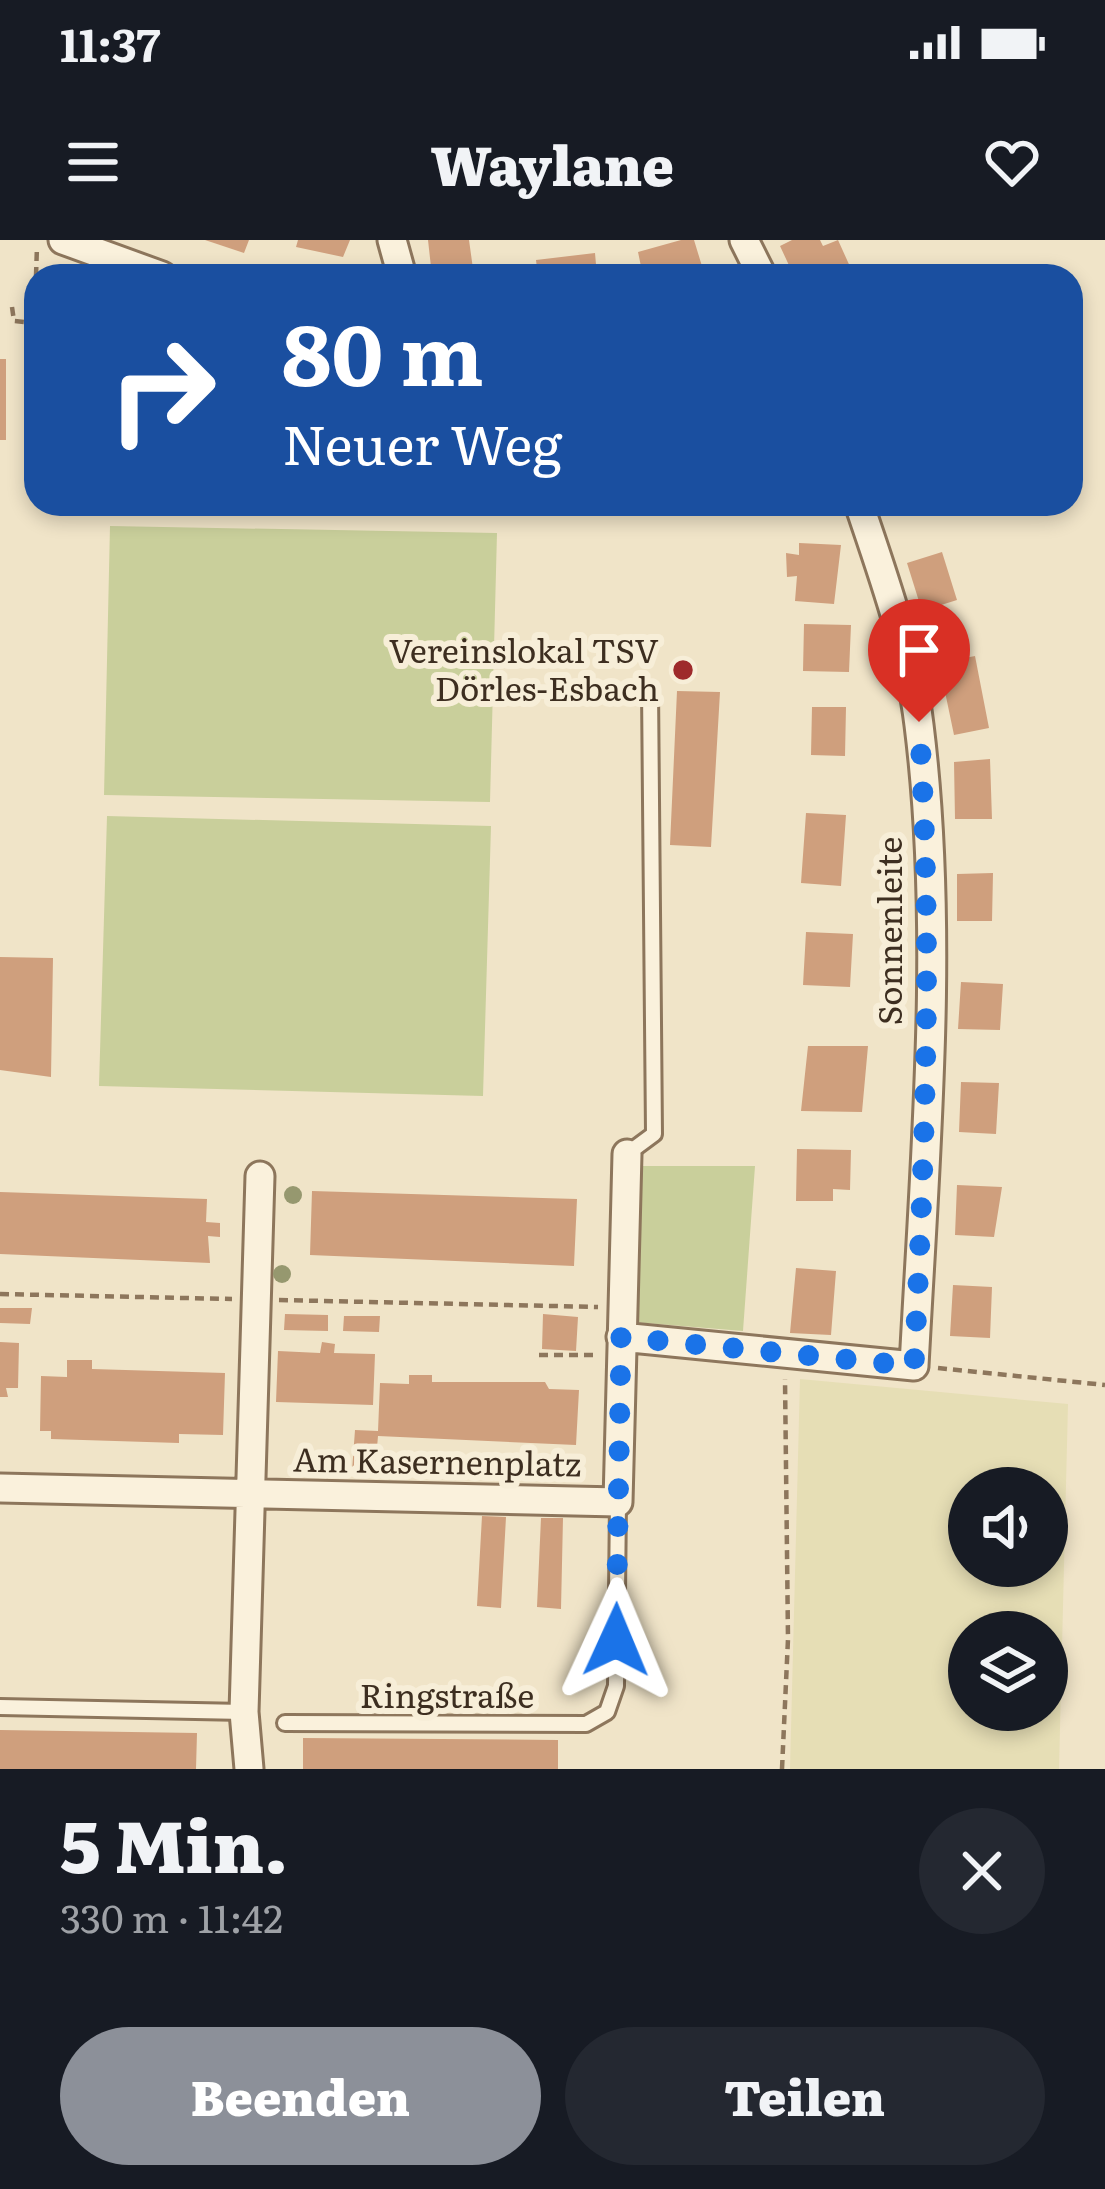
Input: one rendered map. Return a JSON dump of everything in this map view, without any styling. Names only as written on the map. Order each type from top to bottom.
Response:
[{"type":"street","points":[[63,240],[129,264]]},
{"type":"street","name":"Sonnenleite","points":[[863,516],[888,589],[919,722],[928,856],[927,1119],[914,1366]]},
{"type":"street","points":[[618,1502],[627,1154]]},
{"type":"street","name":"Am Kasernenplatz","points":[[249,1769],[244,1712],[260,1176]]},
{"type":"street","points":[[620,1346],[785,1352],[914,1366]]},
{"type":"street","name":"Am Kasernenplatz","points":[[0,1488],[618,1502]]},
{"type":"lane","points":[[627,1154],[654,1134],[650,689]]},
{"type":"lane","name":"Ringstraße","points":[[284,1723],[586,1724],[607,1712],[616,1686],[618,1502]]},
{"type":"lane","points":[[0,1708],[244,1712]]},
{"type":"path","points":[[12,307],[14,321],[24,322]]},
{"type":"path","points":[[0,1294],[621,1308]]},
{"type":"path","points":[[539,1355],[620,1346]]},
{"type":"path","points":[[782,1769],[788,1639],[785,1352]]},
{"type":"path","points":[[914,1366],[1105,1385]]},
{"type":"shaded area","points":[[800,1379],[1068,1404],[1066,1467],[948,1467],[948,1587],[1063,1587],[1063,1611],[948,1611],[948,1731],[1060,1731],[1059,1769],[790,1769]]},
{"type":"green space","points":[[110,526],[497,533],[490,802],[104,795]]},
{"type":"green space","points":[[107,816],[491,826],[483,1096],[99,1086]]},
{"type":"green space","points":[[639,1166],[755,1166],[743,1331],[633,1322]]},
{"type":"building","points":[[205,240],[249,240],[244,253]]},
{"type":"building","points":[[298,240],[350,240],[343,257],[296,247]]},
{"type":"building","points":[[428,240],[469,240],[472,264],[431,264]]},
{"type":"building","points":[[694,240],[701,264],[640,264],[638,252]]},
{"type":"building","points":[[792,240],[820,240],[823,246],[838,240],[849,264],[788,264],[780,246]]},
{"type":"building","points":[[595,253],[596,264],[536,264],[536,260]]},
{"type":"building","points":[[0,359],[6,359],[6,440],[0,440]]},
{"type":"building","points":[[799,543],[841,545],[834,604],[795,601],[797,576],[787,577],[786,553],[799,555]]},
{"type":"building","points":[[942,552],[957,600],[922,611],[907,563]]},
{"type":"building","points":[[804,624],[851,625],[849,672],[803,671]]},
{"type":"building","points":[[975,656],[989,728],[954,735],[939,663]]},
{"type":"building","points":[[677,691],[720,692],[711,847],[670,845]]},
{"type":"building","points":[[812,707],[846,707],[845,756],[811,755]]},
{"type":"building","points":[[990,759],[992,819],[955,819],[954,762]]},
{"type":"building","points":[[806,813],[846,815],[841,886],[801,883]]},
{"type":"building","points":[[993,873],[992,921],[957,921],[957,874]]},
{"type":"building","points":[[806,932],[853,934],[850,987],[803,985]]},
{"type":"building","points":[[0,957],[53,958],[51,1077],[0,1070]]},
{"type":"building","points":[[961,982],[1003,984],[1000,1030],[958,1029]]},
{"type":"building","points":[[808,1046],[868,1046],[862,1112],[801,1111]]},
{"type":"building","points":[[961,1082],[999,1083],[996,1134],[959,1132]]},
{"type":"building","points":[[797,1149],[851,1150],[850,1190],[833,1189],[833,1201],[796,1201]]},
{"type":"building","points":[[957,1185],[1002,1187],[994,1237],[955,1235]]},
{"type":"building","points":[[312,1191],[577,1199],[574,1266],[310,1255]]},
{"type":"building","points":[[0,1192],[207,1199],[206,1222],[220,1223],[220,1237],[208,1236],[210,1263],[0,1254]]},
{"type":"building","points":[[796,1268],[836,1271],[831,1335],[790,1333]]},
{"type":"building","points":[[953,1285],[992,1287],[990,1338],[950,1336]]},
{"type":"building","points":[[0,1308],[32,1308],[30,1324],[0,1323]]},
{"type":"building","points":[[285,1314],[328,1315],[328,1331],[284,1330]]},
{"type":"building","points":[[543,1314],[578,1317],[576,1351],[542,1349]]},
{"type":"building","points":[[344,1316],[380,1316],[379,1332],[343,1331]]},
{"type":"building","points":[[0,1342],[19,1343],[18,1388],[6,1388],[8,1397],[0,1397]]},
{"type":"building","points":[[322,1342],[335,1344],[334,1353],[375,1354],[373,1405],[276,1402],[278,1351],[320,1353]]},
{"type":"building","points":[[67,1360],[92,1360],[92,1369],[225,1373],[223,1435],[179,1434],[179,1443],[51,1439],[51,1431],[40,1431],[41,1376],[67,1377]]},
{"type":"building","points":[[409,1375],[432,1375],[432,1382],[545,1382],[549,1389],[579,1390],[576,1445],[378,1436],[375,1471],[352,1471],[355,1430],[378,1431],[380,1383],[409,1384]]},
{"type":"building","points":[[482,1516],[506,1517],[501,1608],[477,1606]]},
{"type":"building","points":[[541,1518],[563,1518],[561,1609],[537,1607]]},
{"type":"building","points":[[0,1730],[197,1733],[196,1769],[0,1769]]},
{"type":"building","points":[[303,1738],[558,1740],[558,1769],[303,1769]]},
{"type":"place","name":"Vereinslokal TSV Dörles-Esbach","points":[[683,670]]},
{"type":"route","points":[[616,1640],[621,1337],[914,1366],[927,1119],[928,856],[919,722]]}]
